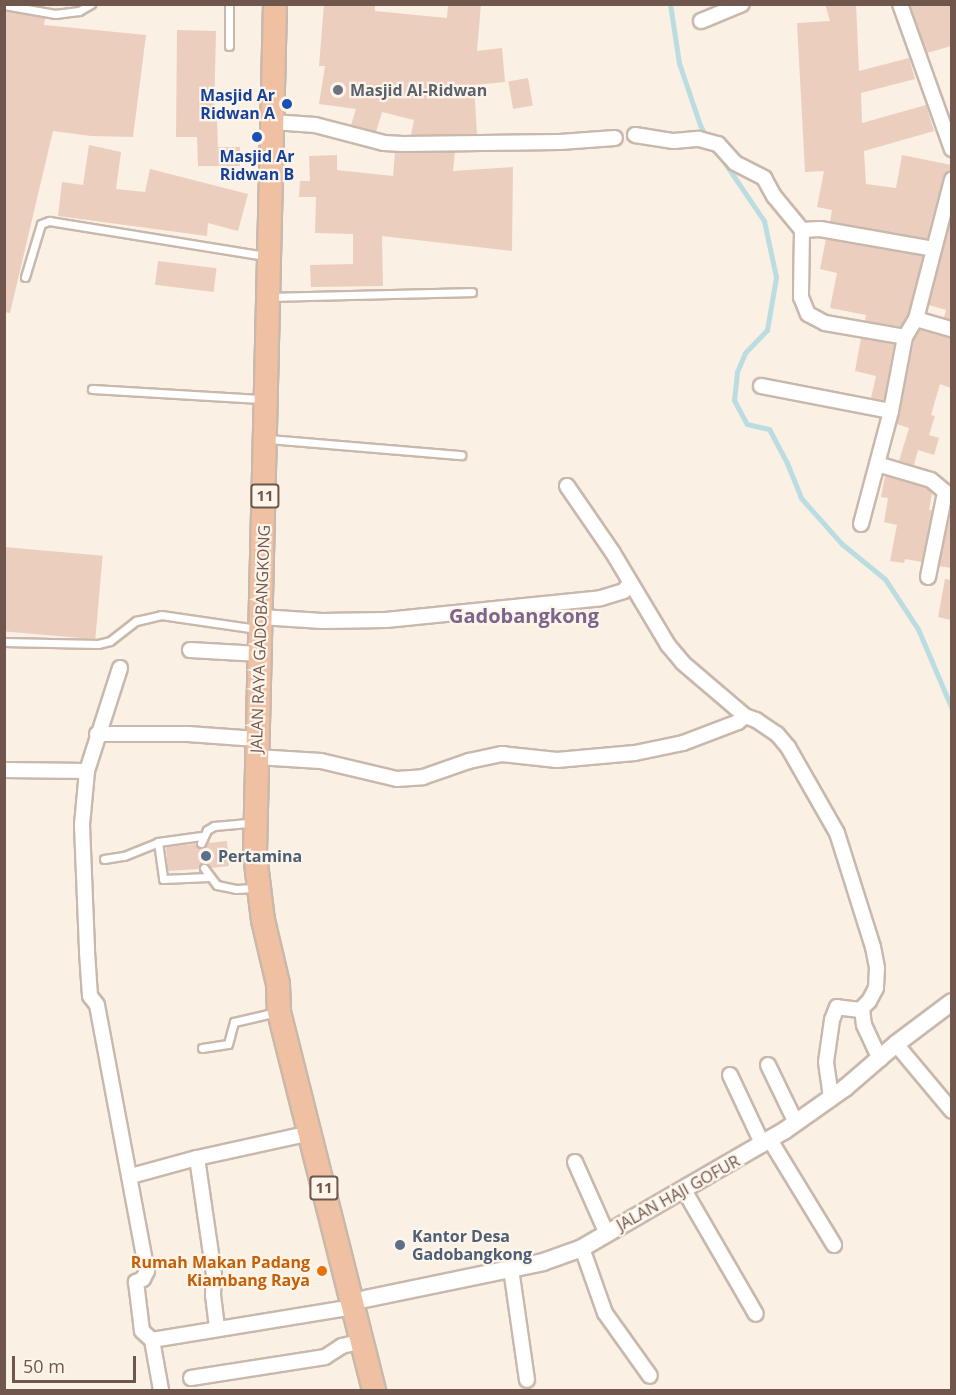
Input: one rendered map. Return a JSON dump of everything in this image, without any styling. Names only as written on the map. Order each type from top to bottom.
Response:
[{"type":"highway","name":"JALAN RAYA GADOBANGKONG","points":[[275,4],[267,400],[254,823],[258,888],[278,984],[279,1012],[310,1133],[359,1303],[387,1390]]},
{"type":"highway","name":"JALAN RAYA GADOBANGKONG","points":[[278,984],[293,1008],[359,1303],[362,1341],[374,1390]]},
{"type":"street","points":[[900,4],[951,149]]},
{"type":"street","points":[[700,21],[739,5]]},
{"type":"street","points":[[273,122],[315,125],[384,143],[403,144],[560,142],[615,138]]},
{"type":"street","points":[[634,135],[674,141],[699,139],[718,144],[735,163],[764,178],[774,196],[802,230],[801,297],[808,314],[825,323],[906,337]]},
{"type":"street","points":[[861,524],[891,411],[906,337],[916,319],[933,249],[949,202],[951,180]]},
{"type":"street","points":[[802,230],[820,229],[933,249]]},
{"type":"street","points":[[916,319],[951,329]]},
{"type":"street","points":[[761,386],[891,411]]},
{"type":"street","points":[[878,464],[931,480],[948,495],[928,577]]},
{"type":"street","points":[[567,486],[613,553],[629,584],[668,645],[683,663],[745,716],[777,734],[837,833],[862,908],[877,968],[876,988],[862,1009],[868,1035],[880,1059]]},
{"type":"street","points":[[261,623],[386,620],[601,598],[624,591],[629,584]]},
{"type":"street","points":[[190,650],[260,654]]},
{"type":"street","points":[[120,668],[105,722],[97,734],[87,771],[82,825],[90,996],[97,1005],[131,1176],[147,1271],[144,1279],[136,1282],[142,1331],[152,1340],[160,1390]]},
{"type":"street","points":[[97,734],[188,734],[397,778],[423,777],[469,761],[502,754],[557,760],[635,753],[683,743],[738,722],[745,716]]},
{"type":"street","points":[[4,770],[87,771]]},
{"type":"street","name":"JALAN HAJI GOFUR","points":[[359,1303],[543,1262],[582,1248],[796,1123],[831,1098],[951,1002]]},
{"type":"street","points":[[831,1098],[826,1062],[832,1020],[837,1007],[862,1009]]},
{"type":"street","points":[[896,1044],[951,1111]]},
{"type":"street","points":[[768,1065],[796,1123]]},
{"type":"street","points":[[730,1075],[766,1142],[834,1245]]},
{"type":"street","points":[[131,1176],[196,1158],[310,1133]]},
{"type":"street","points":[[196,1158],[214,1275],[213,1295],[217,1329]]},
{"type":"street","points":[[575,1162],[607,1234]]},
{"type":"street","points":[[684,1190],[756,1314]]},
{"type":"street","points":[[582,1248],[605,1312],[650,1376]]},
{"type":"street","points":[[511,1269],[526,1380]]},
{"type":"street","points":[[152,1340],[359,1303]]},
{"type":"street","points":[[191,1378],[326,1357],[342,1346],[362,1341]]},
{"type":"lane","points":[[4,5],[55,14],[80,11],[91,4]]},
{"type":"lane","points":[[229,4],[229,46]]},
{"type":"lane","points":[[26,277],[41,224],[49,221],[270,257]]},
{"type":"lane","points":[[269,297],[472,292]]},
{"type":"lane","points":[[92,389],[267,400]]},
{"type":"lane","points":[[266,438],[460,455]]},
{"type":"lane","points":[[4,642],[98,644],[110,641],[136,621],[162,615],[261,623]]},
{"type":"lane","points":[[104,859],[124,856],[158,842],[202,840],[207,830],[214,826],[254,823]]},
{"type":"lane","points":[[158,842],[163,879],[209,878]]},
{"type":"lane","points":[[204,868],[209,878],[217,885],[236,889],[258,888]]},
{"type":"lane","points":[[202,1048],[228,1044],[234,1022],[279,1012]]},
{"type":"building","points":[[324,4],[375,4],[375,11],[447,18],[448,4],[481,4],[477,51],[502,48],[505,82],[474,85],[477,134],[411,135],[414,120],[382,112],[376,132],[351,125],[356,109],[319,104],[325,66],[319,66]]},
{"type":"building","points":[[825,4],[856,4],[859,71],[909,58],[915,79],[861,93],[862,123],[926,105],[934,131],[864,151],[866,184],[896,188],[902,155],[951,165],[951,171],[943,178],[927,239],[830,222],[832,210],[817,207],[824,171],[805,172],[797,23],[830,21]]},
{"type":"building","points":[[910,4],[951,4],[951,46],[927,53]]},
{"type":"building","points":[[4,11],[45,18],[44,25],[146,35],[133,137],[91,136],[53,131],[10,313],[4,312]]},
{"type":"building","points":[[177,30],[216,31],[214,120],[217,120],[218,147],[240,147],[240,166],[198,166],[197,137],[176,137]]},
{"type":"building","points":[[528,78],[533,106],[513,109],[508,81]]},
{"type":"building","points":[[89,145],[121,152],[116,189],[145,192],[150,169],[248,194],[238,231],[208,223],[207,236],[58,216],[62,182],[83,185]]},
{"type":"building","points":[[455,152],[453,171],[513,167],[512,251],[382,236],[383,286],[311,287],[310,265],[353,264],[353,234],[315,233],[316,197],[299,197],[300,181],[310,181],[309,156],[337,155],[337,170],[393,176],[395,153]]},
{"type":"building","points":[[951,218],[951,320],[944,318],[946,310],[929,305]]},
{"type":"building","points":[[826,239],[923,256],[908,315],[901,327],[865,321],[866,315],[830,308],[837,273],[820,269]]},
{"type":"building","points":[[158,261],[217,268],[214,292],[155,285]]},
{"type":"building","points":[[920,330],[951,338],[951,388],[940,384],[931,415],[935,416],[929,435],[939,438],[934,455],[918,450],[914,465],[899,461],[909,428],[897,424],[914,340]]},
{"type":"building","points":[[861,338],[894,344],[884,400],[871,398],[876,376],[855,371]]},
{"type":"building","points":[[885,476],[927,488],[932,493],[929,510],[932,510],[922,562],[905,559],[904,563],[890,561],[897,525],[884,522],[888,498],[881,497]]},
{"type":"building","points":[[951,514],[951,568],[939,566]]},
{"type":"building","points":[[4,547],[103,556],[95,639],[4,631]]},
{"type":"building","points":[[945,579],[951,580],[951,620],[938,617]]},
{"type":"building","points":[[227,841],[229,866],[211,868],[204,862],[198,869],[168,871],[166,847],[195,844],[202,848],[207,843]]},
{"type":"waterway","points":[[670,4],[679,63],[700,125],[707,138]]},
{"type":"waterway","points":[[716,150],[764,221],[776,277],[767,330],[745,353],[737,372],[734,400],[747,424],[769,429],[787,463],[801,498],[842,544],[885,579],[918,629],[952,709]]},
{"type":"place","name":"Masjid Al-Ridwan","points":[[338,90]]},
{"type":"place","name":"Masjid Ar Ridwan A","points":[[287,104]]},
{"type":"place","name":"Masjid Ar Ridwan B","points":[[257,137]]},
{"type":"place","name":"Pertamina","points":[[206,856]]},
{"type":"place","name":"Kantor Desa Gadobangkong","points":[[400,1245]]},
{"type":"place","name":"Rumah Makan Padang Kiambang Raya","points":[[322,1271]]},
{"type":"district","name":"Gadobangkong","points":[[524,615]]}]
